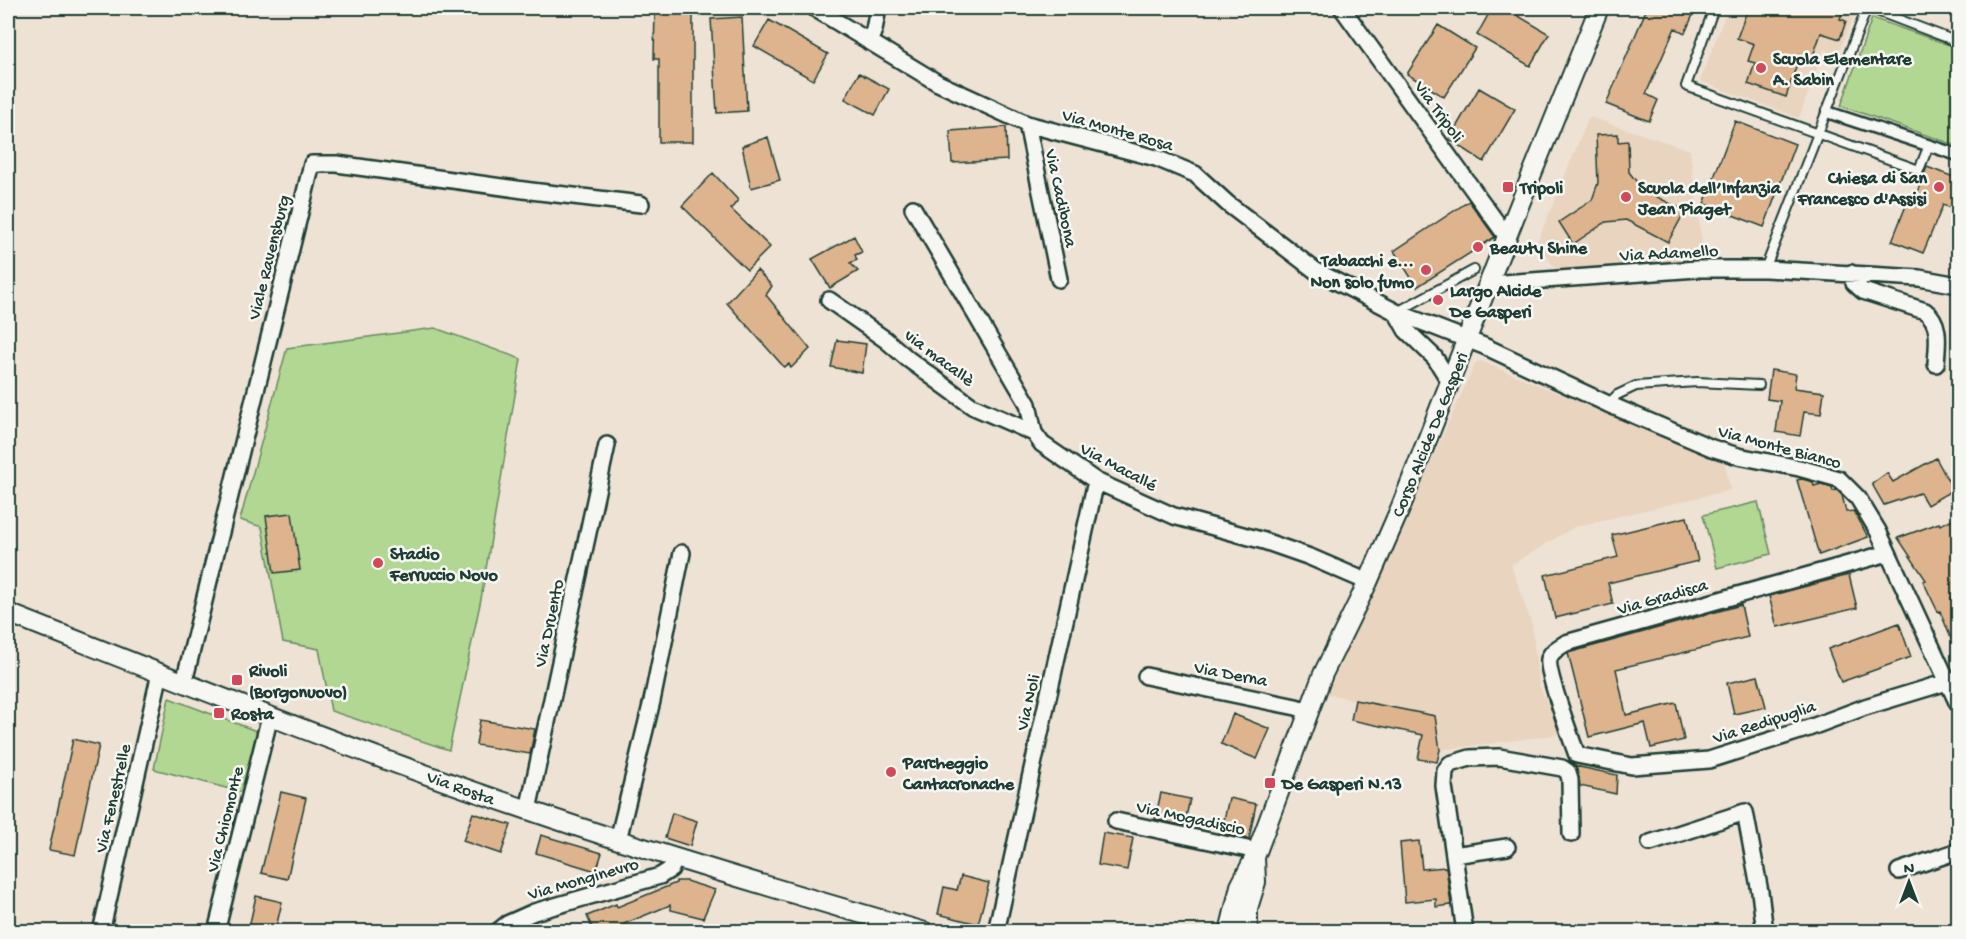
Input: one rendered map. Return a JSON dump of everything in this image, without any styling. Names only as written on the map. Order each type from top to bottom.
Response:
[{"type":"street","name":"Via Monte Rosa","points":[[814,8],[938,83],[1027,124],[1156,158],[1195,174],[1228,204],[1316,271],[1396,312]]},
{"type":"street","points":[[869,42],[878,8]]},
{"type":"street","name":"Via Tripoli","points":[[1342,8],[1507,237]]},
{"type":"street","name":"Corso Alcide De Gasperi","points":[[1229,932],[1240,886],[1256,854],[1308,711],[1400,509],[1599,8]]},
{"type":"street","points":[[1827,112],[1959,155]]},
{"type":"street","name":"Via Cadibona","points":[[1027,124],[1059,279]]},
{"type":"street","name":"Viale Ravensburg","points":[[184,682],[312,164],[337,164],[641,204]]},
{"type":"street","points":[[913,208],[1028,404],[1034,433]]},
{"type":"street","name":"Via Adamello","points":[[1489,284],[1697,269],[1834,268],[1851,273],[1919,278],[1959,285]]},
{"type":"street","points":[[1851,273],[1854,283],[1863,291],[1930,315],[1937,327],[1936,364]]},
{"type":"street","name":"via macallè","points":[[830,300],[972,406],[1034,433]]},
{"type":"street","points":[[1396,312],[1467,340]]},
{"type":"street","points":[[1396,312],[1406,330],[1435,358],[1450,382]]},
{"type":"street","name":"Via Monte Bianco","points":[[1467,340],[1712,448],[1839,479],[1858,498],[1878,531],[1954,680],[1959,704]]},
{"type":"street","name":"Via Macallé","points":[[1034,433],[1042,444],[1096,481],[1174,516],[1264,541],[1310,557],[1368,582]]},
{"type":"street","name":"Via Druento","points":[[528,810],[607,445]]},
{"type":"street","name":"Via Noli","points":[[996,932],[1096,481]]},
{"type":"street","points":[[618,840],[652,701],[682,553]]},
{"type":"street","name":"Via Gradisca","points":[[1576,755],[1548,661],[1552,653],[1566,643],[1888,554]]},
{"type":"street","name":"Via Rosta","points":[[8,613],[270,716],[528,810],[675,858],[925,932]]},
{"type":"street","name":"Via Fenestrelle","points":[[101,932],[160,674]]},
{"type":"street","name":"Via Derna","points":[[1146,676],[1296,706],[1308,711]]},
{"type":"street","name":"Via Redipuglia","points":[[1576,755],[1632,766],[1708,760],[1809,728],[1864,707],[1954,680]]},
{"type":"street","name":"Via Chiomonte","points":[[216,932],[270,716]]},
{"type":"street","points":[[1465,932],[1444,786],[1445,771],[1450,764],[1470,758],[1499,757],[1562,768],[1568,772],[1570,780],[1571,834]]},
{"type":"street","points":[[1650,843],[1745,812],[1765,932]]},
{"type":"street","name":"Via Mogadiscio","points":[[1116,821],[1256,854]]},
{"type":"street","points":[[1454,855],[1507,847]]},
{"type":"street","points":[[1899,871],[1959,851]]},
{"type":"street","name":"Corso Alcide De Gasperi","points":[[1248,932],[1248,908],[1256,882],[1256,854]]},
{"type":"street","name":"Via Monginevro","points":[[497,932],[507,924],[534,912],[660,876],[671,869],[675,858]]},
{"type":"lane","points":[[1714,8],[1686,86],[1919,170],[1929,145]]},
{"type":"lane","points":[[1765,269],[1868,8],[1959,42]]},
{"type":"lane","points":[[1396,312],[1474,270]]},
{"type":"lane","points":[[1608,404],[1617,395],[1636,386],[1697,382],[1759,385]]},
{"type":"shaded area","name":"Scuola Elementare A. Sabin","points":[[1728,8],[1857,8],[1838,55],[1824,50],[1799,118],[1700,81]]},
{"type":"shaded area","name":"Scuola dell’Infanzia Jean Piaget","points":[[1589,117],[1690,150],[1704,262],[1557,271],[1537,243]]},
{"type":"shaded area","points":[[1481,361],[1725,463],[1730,490],[1574,527],[1511,565],[1532,625],[1539,685],[1562,734],[1440,750],[1435,716],[1327,694],[1474,366],[1476,362]]},
{"type":"green space","points":[[1872,18],[1958,48],[1958,146],[1841,106]]},
{"type":"green space","name":"Stadio Ferruccio Novo","points":[[435,328],[521,359],[481,599],[449,750],[331,711],[319,649],[283,642],[262,527],[240,520],[287,348]]},
{"type":"green space","points":[[1758,502],[1771,554],[1717,568],[1703,515]]},
{"type":"green space","points":[[169,698],[259,732],[241,792],[154,769]]},
{"type":"building","points":[[655,8],[693,8],[693,142],[659,142],[659,59],[654,59]]},
{"type":"building","points":[[1492,8],[1505,8],[1549,34],[1530,66],[1477,35]]},
{"type":"building","points":[[1647,8],[1696,8],[1685,33],[1675,28],[1646,94],[1658,100],[1649,121],[1606,104]]},
{"type":"building","name":"Scuola Elementare A. Sabin","points":[[1748,8],[1844,8],[1840,19],[1846,21],[1840,39],[1821,33],[1812,59],[1800,55],[1786,97],[1748,84],[1755,63],[1748,61],[1754,44],[1737,38]]},
{"type":"building","points":[[742,17],[747,111],[717,113],[711,19]]},
{"type":"building","points":[[769,20],[828,54],[813,80],[754,46]]},
{"type":"building","points":[[1438,25],[1475,48],[1444,97],[1407,74]]},
{"type":"building","points":[[859,73],[889,89],[875,115],[845,99]]},
{"type":"building","points":[[1479,88],[1515,109],[1484,162],[1449,139]]},
{"type":"building","points":[[1735,121],[1795,144],[1764,227],[1704,204]]},
{"type":"building","points":[[1006,127],[1007,160],[952,163],[950,131]]},
{"type":"building","points":[[1618,134],[1618,142],[1628,141],[1629,172],[1643,190],[1685,211],[1668,242],[1626,220],[1606,222],[1573,244],[1559,222],[1592,200],[1598,183],[1596,135]]},
{"type":"building","points":[[768,137],[780,180],[751,188],[742,146]]},
{"type":"building","points":[[1927,167],[1959,179],[1959,211],[1943,205],[1923,253],[1892,241],[1909,198],[1914,200]]},
{"type":"building","points":[[713,173],[738,200],[731,209],[770,247],[747,270],[682,206]]},
{"type":"building","points":[[1469,201],[1495,237],[1417,287],[1394,251]]},
{"type":"building","points":[[854,236],[862,252],[855,255],[857,260],[850,263],[858,271],[830,288],[812,259]]},
{"type":"building","points":[[757,270],[772,286],[766,295],[810,349],[791,368],[789,364],[784,367],[727,303]]},
{"type":"building","points":[[837,340],[866,344],[862,373],[831,367]]},
{"type":"building","points":[[1771,370],[1796,374],[1794,388],[1824,392],[1821,414],[1804,412],[1800,436],[1776,432],[1780,401],[1767,399]]},
{"type":"building","points":[[1936,458],[1953,490],[1927,505],[1920,493],[1884,505],[1872,484],[1887,473],[1893,482]]},
{"type":"building","points":[[1797,480],[1813,482],[1814,486],[1821,484],[1832,487],[1833,491],[1837,490],[1842,495],[1846,512],[1854,511],[1868,537],[1819,555]]},
{"type":"building","points":[[292,513],[300,570],[274,573],[266,516]]},
{"type":"building","points":[[1959,516],[1959,594],[1951,598],[1957,619],[1959,619],[1958,656],[1940,611],[1938,612],[1923,581],[1926,580],[1898,538],[1939,523],[1940,525]]},
{"type":"building","points":[[1687,517],[1698,561],[1608,583],[1613,604],[1555,618],[1545,575],[1618,557],[1612,535]]},
{"type":"building","points":[[1849,575],[1857,608],[1777,627],[1769,596]]},
{"type":"building","points":[[1741,605],[1748,637],[1616,669],[1626,715],[1676,703],[1684,740],[1651,748],[1645,723],[1589,737],[1568,653]]},
{"type":"building","points":[[1899,623],[1911,657],[1841,682],[1828,649]]},
{"type":"building","points":[[1758,676],[1766,707],[1734,714],[1727,683]]},
{"type":"building","points":[[1355,700],[1435,716],[1440,750],[1437,762],[1418,759],[1423,735],[1351,720]]},
{"type":"building","points":[[1233,714],[1270,729],[1257,759],[1221,744]]},
{"type":"building","points":[[480,720],[535,729],[530,754],[476,745]]},
{"type":"building","points":[[73,739],[99,745],[75,855],[49,850]]},
{"type":"building","points":[[1575,766],[1617,775],[1616,794],[1580,786]]},
{"type":"building","points":[[281,792],[306,798],[287,879],[261,873]]},
{"type":"building","points":[[1161,793],[1190,799],[1184,826],[1155,819]]},
{"type":"building","points":[[1229,798],[1256,804],[1249,839],[1221,833]]},
{"type":"building","points":[[473,813],[511,825],[501,854],[463,841]]},
{"type":"building","points":[[672,813],[697,821],[690,846],[665,838]]},
{"type":"building","points":[[1103,833],[1133,838],[1127,870],[1098,865]]},
{"type":"building","points":[[541,835],[602,853],[596,871],[536,853]]},
{"type":"building","points":[[1419,841],[1422,869],[1446,867],[1451,905],[1436,907],[1436,899],[1405,902],[1400,843]]},
{"type":"building","points":[[961,876],[989,883],[978,924],[938,914],[944,887],[957,890]]},
{"type":"building","points":[[676,881],[686,881],[715,890],[703,918],[671,910],[670,905],[624,924],[628,932],[594,932],[587,916],[616,904],[617,907],[676,883]]},
{"type":"building","points":[[256,896],[282,902],[275,932],[248,932]]},
{"type":"place","name":"Scuola Elementare A. Sabin","points":[[1761,68]]},
{"type":"place","name":"Tripoli","points":[[1508,187]]},
{"type":"place","name":"Chiesa di San Francesco d'Assisi","points":[[1939,187]]},
{"type":"place","name":"Scuola dell’Infanzia Jean Piaget","points":[[1626,197]]},
{"type":"place","name":"Beauty Shine","points":[[1478,247]]},
{"type":"place","name":"Tabacchi e... Non solo fumo","points":[[1426,270]]},
{"type":"place","name":"Largo Alcide De Gasperi","points":[[1438,300]]},
{"type":"place","name":"Stadio Ferruccio Novo","points":[[378,563]]},
{"type":"place","name":"Rivoli (Borgonuovo)","points":[[237,680]]},
{"type":"place","name":"Rosta","points":[[219,713]]},
{"type":"place","name":"Parcheggio Cantacronache","points":[[891,772]]},
{"type":"place","name":"De Gasperi N.13","points":[[1270,783]]}]
